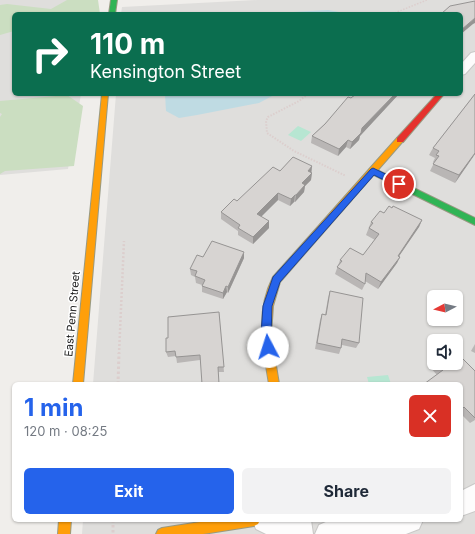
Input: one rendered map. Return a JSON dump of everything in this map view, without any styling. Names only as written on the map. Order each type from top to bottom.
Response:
[{"type":"street","points":[[112,12],[114,0]]},
{"type":"street","points":[[463,69],[475,56]]},
{"type":"street","name":"East Penn Street","points":[[78,382],[105,96]]},
{"type":"street","points":[[274,382],[266,335],[268,306],[276,280],[439,96]]},
{"type":"street","points":[[373,171],[475,222]]},
{"type":"street","points":[[463,503],[475,496]]},
{"type":"street","points":[[64,534],[65,522]]},
{"type":"street","points":[[162,534],[241,522]]},
{"type":"street","points":[[269,522],[294,534]]},
{"type":"street","points":[[298,522],[300,534]]},
{"type":"street","points":[[328,534],[392,526],[404,522]]},
{"type":"path","points":[[397,12],[427,0]]},
{"type":"path","points":[[305,96],[299,101],[268,117],[266,122],[267,133],[272,138],[284,145],[346,176]]},
{"type":"path","points":[[118,382],[124,241]]},
{"type":"path","points":[[113,522],[113,534]]},
{"type":"shaded area","points":[[0,0],[97,0],[94,12],[12,12],[12,96],[81,96],[68,169],[0,175]]},
{"type":"shaded area","points":[[257,0],[475,0],[475,534],[82,534],[83,522],[463,522],[463,382],[93,382],[116,96],[463,96],[463,12],[121,12],[122,7]]},
{"type":"green space","points":[[67,0],[98,0],[100,12],[12,12],[12,32],[0,35],[0,5],[7,4],[51,9]]},
{"type":"green space","points":[[68,96],[83,106],[74,166],[5,171],[0,174],[0,117],[2,114],[0,113],[0,101]]},
{"type":"green space","points":[[298,126],[311,132],[301,141],[288,135]]},
{"type":"green space","points":[[388,375],[390,382],[368,382],[367,377]]},
{"type":"water","points":[[328,10],[339,12],[294,12]]},
{"type":"water","points":[[165,96],[272,96],[259,103],[179,118],[166,111]]},
{"type":"building","points":[[475,1],[475,18],[463,28],[463,12],[443,12],[450,6]]},
{"type":"building","points":[[475,94],[475,153],[459,175],[433,164],[439,156],[436,155],[439,151],[433,148]]},
{"type":"building","points":[[354,96],[393,96],[362,128],[361,133],[352,142],[348,140],[339,149],[312,136],[325,124],[348,97],[351,98]]},
{"type":"building","points":[[293,157],[312,166],[308,171],[312,173],[302,183],[305,185],[291,199],[278,193],[257,214],[269,221],[253,237],[238,228],[240,225],[221,212],[234,199],[237,201],[273,167],[280,171]]},
{"type":"building","points":[[389,206],[392,208],[393,206],[422,220],[398,256],[400,257],[381,282],[366,273],[365,284],[337,267],[342,261],[340,260],[350,248],[363,255],[379,234],[369,228],[373,223],[371,222],[380,211],[384,213]]},
{"type":"building","points":[[212,241],[244,252],[228,287],[226,286],[223,293],[202,286],[205,280],[195,276],[197,271],[190,269],[197,255],[203,257]]},
{"type":"building","points":[[330,291],[363,298],[359,343],[342,339],[341,348],[317,343],[322,314],[326,315]]},
{"type":"building","points":[[219,312],[224,367],[218,367],[219,382],[202,382],[200,355],[176,357],[175,351],[166,352],[168,317]]},
{"type":"building","points":[[463,359],[475,371],[475,418],[464,407],[463,408],[463,382],[427,382],[443,370],[463,370]]},
{"type":"traffic: fast","points":[[112,12],[114,0]]},
{"type":"traffic: fast","points":[[373,171],[475,222]]},
{"type":"traffic: slow","points":[[78,382],[105,96]]},
{"type":"traffic: slow","points":[[274,382],[266,335],[268,306],[276,280],[400,140]]},
{"type":"traffic: slow","points":[[64,534],[65,522]]},
{"type":"traffic: slow","points":[[162,534],[241,522]]},
{"type":"traffic: jam","points":[[400,140],[439,96]]},
{"type":"route","points":[[268,347],[266,335],[268,306],[276,280],[373,171],[399,184]]}]
